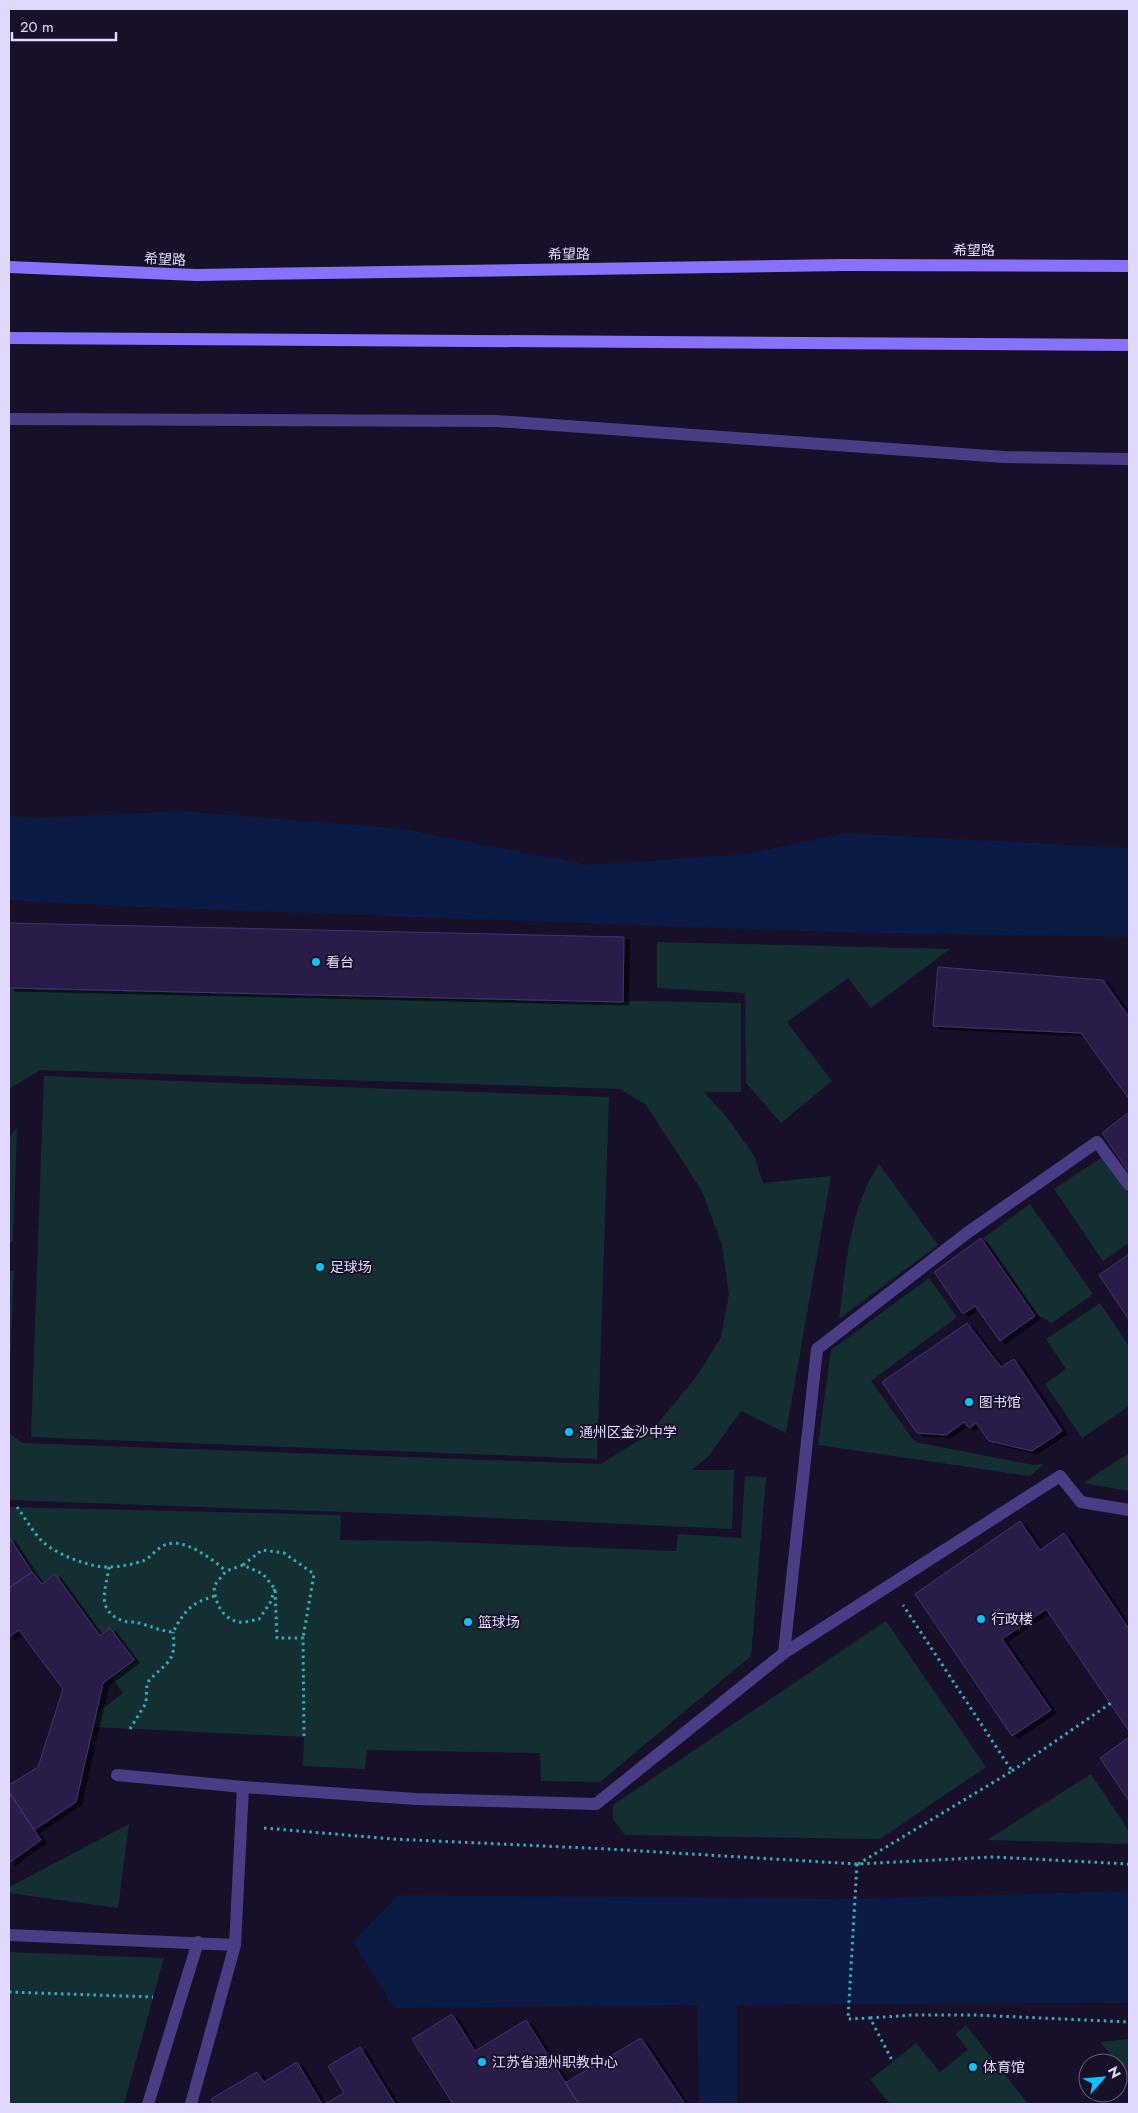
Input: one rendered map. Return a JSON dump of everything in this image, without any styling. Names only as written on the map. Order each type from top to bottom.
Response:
[{"type":"main road","name":"希望路","points":[[9,267],[196,275],[842,265],[1129,266]]},
{"type":"main road","points":[[9,338],[1129,345]]},
{"type":"street","points":[[9,419],[497,421],[1004,457],[1129,459]]},
{"type":"street","points":[[784,1653],[817,1349],[967,1233],[1097,1142],[1129,1185]]},
{"type":"street","points":[[117,1775],[243,1787],[416,1799],[596,1804],[784,1653],[1060,1476],[1081,1502],[1129,1510]]},
{"type":"street","points":[[191,2104],[236,1945],[243,1787]]},
{"type":"street","points":[[9,1935],[236,1945]]},
{"type":"street","points":[[148,2104],[198,1942]]},
{"type":"path","points":[[18,1507],[42,1541],[54,1550],[70,1557],[109,1567],[145,1560],[159,1548],[169,1543],[184,1545],[204,1554],[226,1571]]},
{"type":"path","points":[[275,1589],[270,1603],[259,1619],[240,1622],[226,1616],[216,1602],[214,1586],[226,1571],[242,1565],[262,1550],[284,1553],[314,1574],[303,1638],[304,1737]]},
{"type":"path","points":[[242,1565],[263,1574],[275,1589],[277,1638],[303,1638]]},
{"type":"path","points":[[109,1567],[104,1591],[105,1606],[112,1615],[125,1622],[137,1622],[160,1631],[173,1632]]},
{"type":"path","points":[[890,1586],[1012,1771]]},
{"type":"path","points":[[130,1729],[146,1703],[147,1683],[170,1662],[175,1650],[173,1632],[181,1618],[196,1602],[215,1596]]},
{"type":"path","points":[[857,1864],[1012,1771],[1111,1703]]},
{"type":"path","points":[[241,1826],[393,1839],[608,1849],[857,1864],[993,1857],[1129,1864]]},
{"type":"path","points":[[857,1864],[848,2019],[975,2014],[1129,2022]]},
{"type":"path","points":[[9,1992],[153,1997]]},
{"type":"path","points":[[870,2018],[893,2062]]},
{"type":"green space","points":[[657,942],[950,949],[871,1008],[848,978],[787,1022],[832,1081],[781,1123],[746,1083],[745,993],[657,988]]},
{"type":"green space","points":[[9,988],[741,1003],[741,1092],[704,1092],[729,1120],[754,1156],[763,1183],[831,1176],[786,1433],[741,1411],[708,1457],[691,1470],[734,1470],[732,1529],[453,1516],[9,1500],[9,1433],[22,1443],[601,1464],[649,1434],[697,1376],[721,1337],[729,1294],[722,1245],[702,1191],[646,1105],[620,1089],[40,1070],[9,1089]]},
{"type":"green space","name":"足球场","points":[[44,1076],[609,1097],[597,1459],[31,1437]]},
{"type":"green space","points":[[17,1128],[13,1242],[9,1242],[9,1138]]},
{"type":"green space","points":[[1104,1156],[1129,1195],[1129,1243],[1103,1261],[1054,1189]]},
{"type":"green space","points":[[879,1164],[938,1245],[839,1319],[850,1239],[855,1219],[861,1200]]},
{"type":"green space","points":[[1030,1204],[1093,1294],[1052,1323],[1036,1314],[983,1238]]},
{"type":"green space","points":[[9,1271],[14,1271],[9,1384]]},
{"type":"green space","points":[[929,1278],[957,1317],[871,1381],[915,1442],[1034,1465],[1044,1464],[1030,1476],[818,1445],[831,1350]]},
{"type":"green space","points":[[1100,1303],[1129,1346],[1129,1406],[1082,1438],[1045,1384],[1066,1369],[1046,1339]]},
{"type":"green space","points":[[1129,1453],[1129,1491],[1083,1483]]},
{"type":"green space","points":[[745,1476],[766,1477],[751,1656],[600,1782],[541,1781],[540,1753],[367,1750],[365,1769],[303,1766],[304,1737],[95,1727],[93,1716],[123,1693],[69,1620],[14,1566],[9,1570],[9,1507],[341,1515],[340,1540],[427,1541],[676,1551],[678,1534],[741,1538]]},
{"type":"green space","points":[[886,1621],[986,1767],[880,1839],[625,1835],[613,1819],[613,1805]]},
{"type":"green space","points":[[1091,1774],[1129,1831],[1129,1844],[987,1840]]},
{"type":"green space","points":[[129,1824],[118,1908],[9,1893],[9,1887]]},
{"type":"green space","points":[[9,1952],[164,1958],[124,2104],[9,2104]]},
{"type":"green space","name":"体育馆","points":[[966,2025],[1028,2104],[890,2104],[870,2080],[916,2043],[940,2072],[968,2050],[956,2034]]},
{"type":"green space","points":[[1129,2039],[1129,2077],[1128,2053],[1109,2053],[1100,2042]]},
{"type":"water","points":[[184,811],[403,829],[588,865],[747,854],[845,833],[1129,848],[1129,937],[828,932],[139,907],[9,900],[9,816],[36,818]]},
{"type":"water","points":[[1129,1891],[1129,2003],[737,2005],[737,2104],[699,2104],[697,2005],[394,2008],[353,1942],[398,1895],[853,1899]]},
{"type":"building","name":"看台","points":[[9,923],[624,937],[623,1002],[9,988]]},
{"type":"building","points":[[938,967],[1103,980],[1129,1017],[1129,1099],[1081,1033],[933,1026]]},
{"type":"building","points":[[1129,1112],[1129,1172],[1102,1133]]},
{"type":"building","points":[[981,1238],[1035,1316],[1000,1341],[975,1306],[963,1314],[934,1272]]},
{"type":"building","points":[[1129,1254],[1129,1320],[1099,1275]]},
{"type":"building","name":"图书馆","points":[[967,1323],[1001,1367],[1014,1359],[1062,1431],[1032,1451],[989,1441],[976,1423],[969,1428],[964,1422],[946,1435],[917,1433],[882,1382]]},
{"type":"building","name":"行政楼","points":[[1020,1521],[1040,1550],[1064,1533],[1129,1629],[1129,1731],[1046,1609],[1002,1639],[1051,1710],[1012,1736],[915,1594]]},
{"type":"building","points":[[9,1537],[32,1572],[9,1588]]},
{"type":"building","points":[[32,1572],[42,1584],[55,1574],[100,1636],[110,1628],[134,1660],[103,1683],[76,1802],[34,1830],[9,1792],[9,1785],[38,1767],[63,1689],[19,1630],[9,1637],[9,1588]]},
{"type":"building","points":[[1129,1737],[1129,1801],[1100,1758]]},
{"type":"building","points":[[9,1792],[41,1840],[9,1863]]},
{"type":"building","points":[[452,2014],[475,2051],[526,2020],[579,2104],[453,2104],[412,2039]]},
{"type":"building","points":[[641,2038],[685,2104],[579,2104],[565,2083]]},
{"type":"building","points":[[360,2047],[395,2104],[325,2104],[344,2093],[328,2066]]},
{"type":"building","points":[[297,2062],[322,2104],[214,2104],[211,2099],[257,2072],[264,2082]]},
{"type":"place","name":"看台","points":[[316,962]]},
{"type":"place","name":"足球场","points":[[320,1267]]},
{"type":"place","name":"图书馆","points":[[969,1402]]},
{"type":"place","name":"通州区金沙中学","points":[[569,1432]]},
{"type":"place","name":"行政楼","points":[[981,1619]]},
{"type":"place","name":"篮球场","points":[[468,1622]]},
{"type":"place","name":"江苏省通州职教中心","points":[[482,2062]]},
{"type":"place","name":"体育馆","points":[[973,2067]]}]
